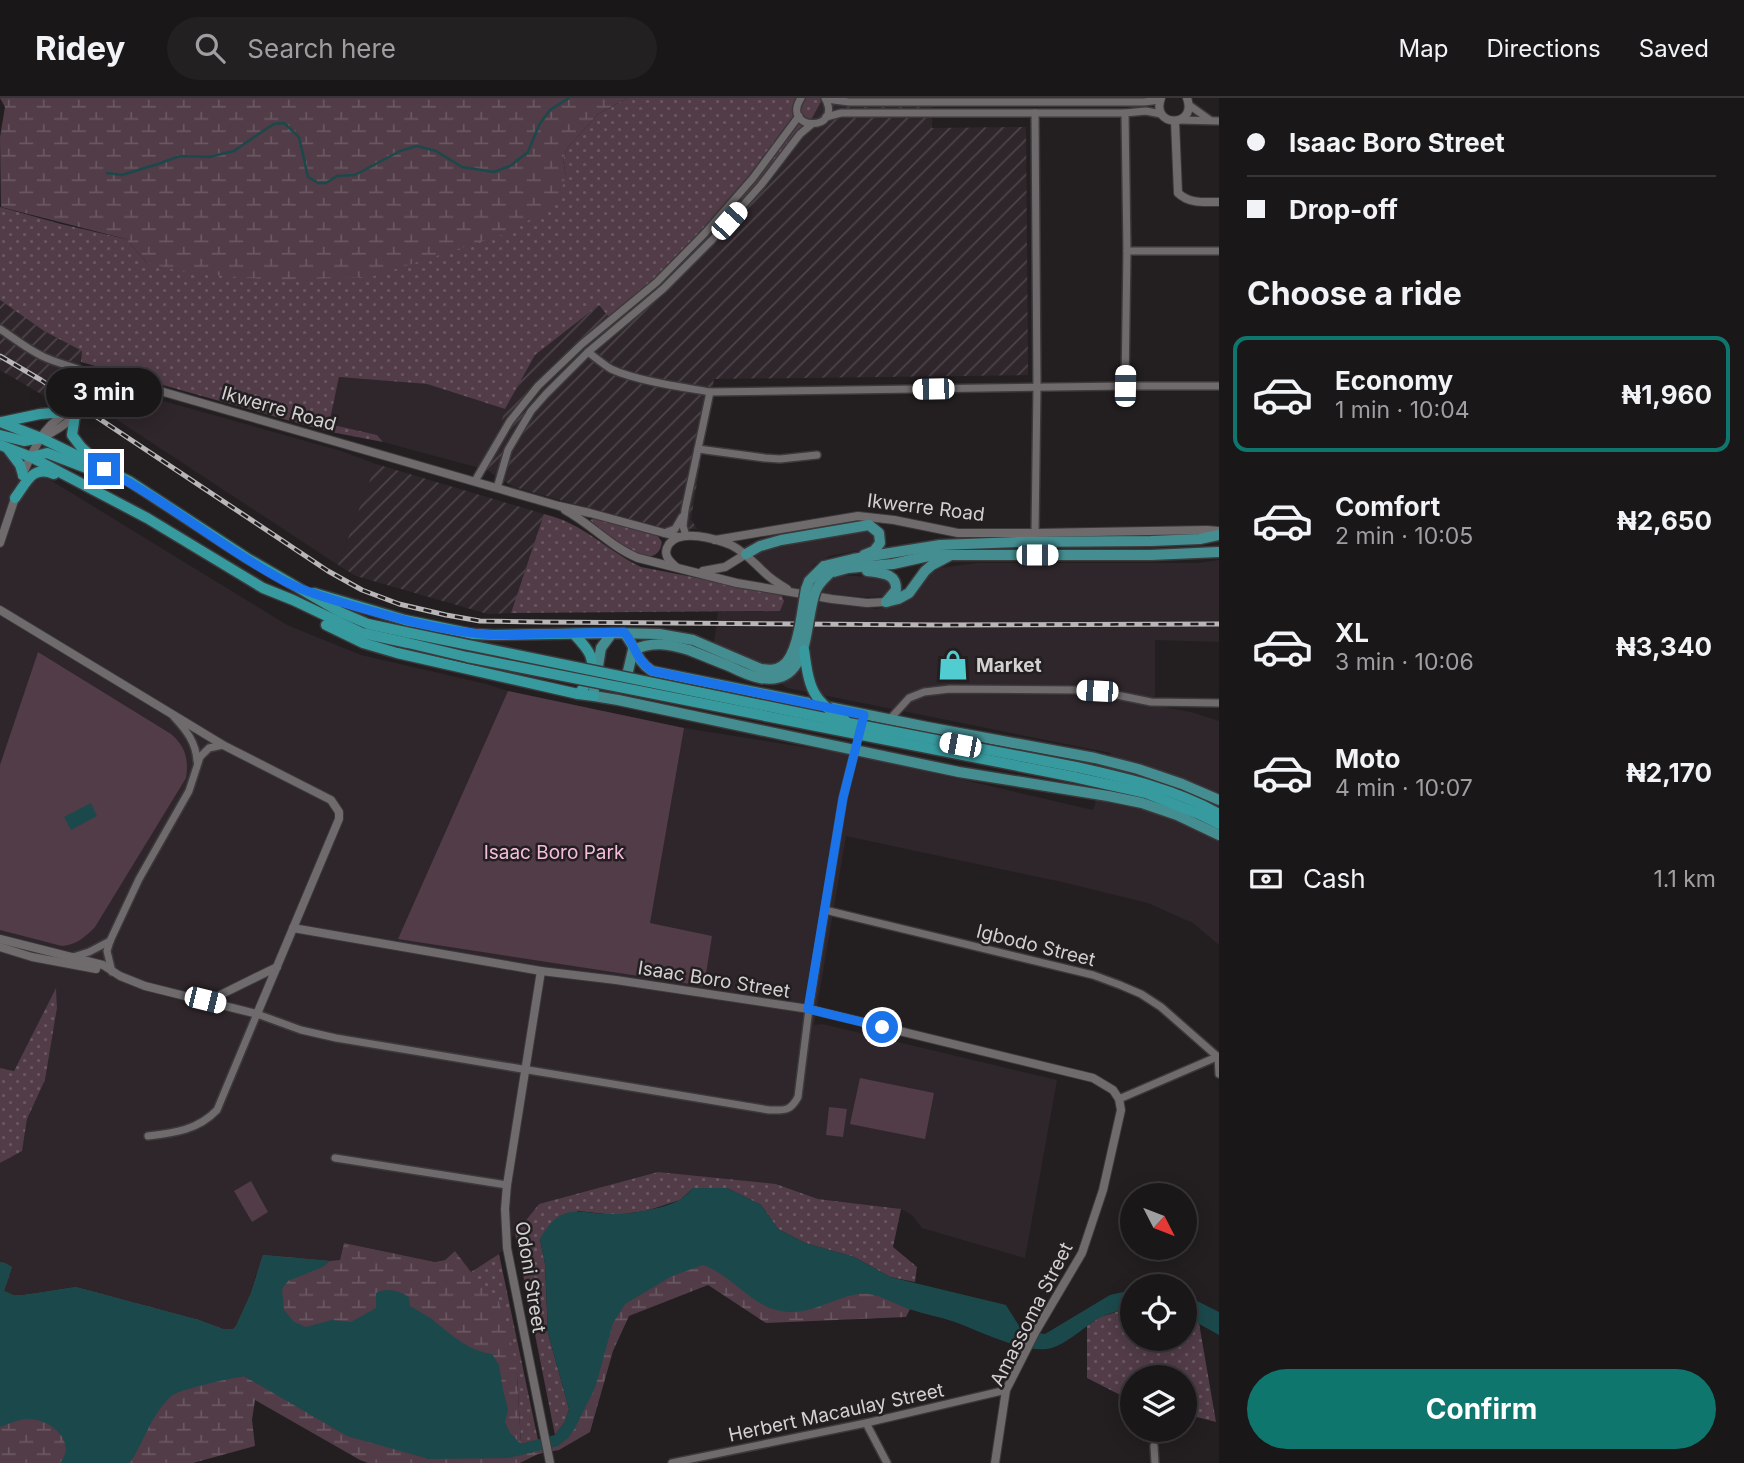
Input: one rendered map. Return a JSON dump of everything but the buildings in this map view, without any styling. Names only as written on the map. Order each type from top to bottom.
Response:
[{"type":"highway","points":[[0,422],[73,411],[72,435],[104,469]]},
{"type":"highway","points":[[0,422],[41,438],[129,481],[189,522],[340,612],[467,657],[778,719],[1133,780],[1184,797],[1219,814]]},
{"type":"highway","points":[[0,435],[24,441],[41,438]]},
{"type":"highway","points":[[3,446],[31,457],[147,517],[263,588],[363,643],[397,653],[594,696]]},
{"type":"highway","points":[[3,446],[20,465],[23,475]]},
{"type":"highway","points":[[31,457],[47,453],[98,473],[129,481]]},
{"type":"highway","points":[[15,498],[38,470],[79,482]]},
{"type":"highway","points":[[288,583],[333,600],[405,620],[473,634],[612,633]]},
{"type":"highway","points":[[263,588],[362,633],[409,638],[854,724],[1075,772],[1146,793],[1219,824]]},
{"type":"highway","points":[[574,634],[588,650],[593,666],[578,694]]},
{"type":"highway","points":[[804,649],[807,674],[818,701],[828,710],[854,724]]},
{"type":"main road","points":[[746,554],[760,546],[781,540],[869,524],[879,533],[880,543],[874,551],[851,564]]},
{"type":"main road","points":[[1108,532],[1117,541]]},
{"type":"main road","points":[[1219,533],[1200,539],[940,545],[827,569],[809,581],[794,650],[790,660],[782,667],[772,670],[761,668],[659,634],[612,633],[601,648],[594,690],[594,696],[959,772],[1142,803],[1187,819],[1219,835]]},
{"type":"main road","points":[[1151,541],[1151,555]]},
{"type":"main road","points":[[851,564],[893,564],[933,555],[955,554],[1151,555],[1219,552]]},
{"type":"main road","points":[[886,602],[909,593],[932,565],[955,554]]},
{"type":"main road","points":[[851,564],[887,574],[894,579],[896,590],[886,602]]},
{"type":"main road","points":[[634,650],[652,643],[691,645],[753,677],[779,677],[791,671],[804,649],[816,590],[827,569]]},
{"type":"main road","points":[[624,632],[632,641],[642,663],[652,671],[889,720],[1094,758],[1138,769],[1219,800]]},
{"type":"main road","points":[[618,700],[634,650]]},
{"type":"main road","points":[[855,750],[864,715]]},
{"type":"street","points":[[801,98],[797,106],[799,116],[806,123],[812,124],[821,122],[826,117],[829,108],[827,99],[1161,99],[1161,114]]},
{"type":"street","points":[[1177,121],[1187,114],[1188,101]]},
{"type":"street","points":[[1188,101],[1210,121]]},
{"type":"street","points":[[826,117],[841,113],[1146,111],[1161,114],[1168,120],[1219,121]]},
{"type":"street","points":[[1035,113],[1035,533]]},
{"type":"street","points":[[1125,113],[1125,386]]},
{"type":"street","points":[[475,481],[510,421],[538,386],[582,344],[657,282],[695,243],[753,178],[799,116]]},
{"type":"street","points":[[1177,121],[1178,193],[1185,200],[1219,202]]},
{"type":"street","points":[[497,488],[508,450],[531,411],[588,352],[663,289],[712,240],[761,185],[800,134],[812,124]]},
{"type":"street","points":[[1127,251],[1219,251]]},
{"type":"street","points":[[0,329],[40,355],[83,371],[101,384],[73,411],[46,429],[23,475],[0,542]]},
{"type":"street","points":[[588,352],[611,368],[628,374],[710,392],[1219,386]]},
{"type":"street","name":"Ikwerre Road","points":[[101,384],[129,382],[559,506],[664,533],[715,540],[746,554],[789,591]]},
{"type":"street","points":[[676,567],[669,561],[666,549],[673,540],[682,536],[710,392]]},
{"type":"street","points":[[698,449],[765,458],[817,455]]},
{"type":"street","name":"Ikwerre Road","points":[[559,506],[579,517],[625,553],[638,558],[737,583],[832,599],[886,602]]},
{"type":"street","points":[[664,533],[675,529],[685,510]]},
{"type":"street","name":"Ikwerre Road","points":[[715,540],[858,516],[958,533],[1207,530],[1219,533]]},
{"type":"street","points":[[693,571],[725,567],[746,554]]},
{"type":"street","points":[[0,610],[223,744],[331,800],[339,812],[335,831],[217,1110],[209,1119],[180,1133],[148,1136]]},
{"type":"street","points":[[889,720],[909,698],[924,692],[950,689],[1097,691],[1151,702],[1219,703]]},
{"type":"street","points":[[171,714],[192,740],[197,766]]},
{"type":"street","points":[[112,972],[107,951],[139,879],[189,790],[204,751],[223,744]]},
{"type":"street","points":[[0,939],[103,965],[128,980],[145,986],[257,1014],[301,1030],[336,1038],[769,1110],[784,1110],[793,1106],[798,1097],[808,1009],[843,798],[855,750]]},
{"type":"street","name":"Igbodo Street","points":[[825,910],[1093,975],[1120,985],[1161,1007],[1218,1057]]},
{"type":"street","name":"Isaac Boro Street","points":[[293,928],[541,971],[808,1009],[1093,1078],[1112,1090],[1119,1100]]},
{"type":"street","points":[[69,958],[89,952],[110,941]]},
{"type":"street","points":[[0,947],[42,960],[112,972]]},
{"type":"street","points":[[205,1000],[277,967]]},
{"type":"street","name":"Odoni Street","points":[[541,971],[507,1185],[505,1216],[507,1248],[550,1459]]},
{"type":"street","points":[[1119,1100],[1218,1057],[1219,1074]]},
{"type":"street","name":"Amassoma Street","points":[[995,1463],[1006,1390],[1036,1331],[1082,1253],[1091,1229],[1120,1120],[1119,1100]]},
{"type":"street","points":[[335,1158],[507,1185]]},
{"type":"street","name":"Herbert Macaulay Street","points":[[672,1463],[866,1423],[1006,1390]]},
{"type":"street","points":[[866,1423],[887,1463]]},
{"type":"street","points":[[1154,1446],[1156,1463]]},
{"type":"street","points":[[719,1453],[721,1463]]},
{"type":"shaded area","points":[[823,98],[933,98],[932,128],[1026,127],[1028,375],[714,379],[691,519],[697,529],[659,528],[514,487],[487,470],[505,409],[535,355],[599,305]]},
{"type":"shaded area","points":[[0,300],[44,331],[82,351],[78,391],[58,404],[0,370]]},
{"type":"shaded area","points":[[339,377],[427,384],[505,409],[487,470],[383,442],[377,435],[328,425]]},
{"type":"shaded area","points":[[117,388],[341,451],[376,464],[338,565],[93,404],[101,395]]},
{"type":"shaded area","points":[[0,452],[7,456],[16,468],[17,475],[37,481],[42,475],[287,625],[361,655],[508,691],[684,728],[860,756],[1093,810],[1111,753],[788,688],[714,643],[718,612],[780,611],[781,594],[876,609],[902,604],[914,595],[927,577],[940,568],[977,563],[1199,563],[1219,560],[1219,642],[1155,640],[1155,694],[1152,705],[1191,712],[1219,721],[1219,945],[1193,923],[1148,903],[846,836],[814,1025],[822,1024],[1057,1080],[1025,1258],[922,1228],[912,1215],[901,1209],[818,1199],[776,1184],[539,1204],[499,1254],[471,1272],[455,1251],[445,1260],[435,1262],[344,1243],[340,1260],[256,1274],[251,1293],[233,1329],[223,1329],[76,1287],[23,1295],[4,1292],[12,1267],[0,1262],[0,1163],[22,1150],[27,1119],[45,1080],[57,1008],[56,989],[14,1071],[0,1068]]},
{"type":"shaded area","points":[[376,464],[544,514],[511,613],[488,614],[356,576],[338,565]]},
{"type":"shaded area","points":[[870,530],[877,540],[873,546],[829,556],[812,569],[828,580],[838,575],[883,578],[890,582],[891,590],[886,596],[825,594],[791,587],[753,556],[764,549]]},
{"type":"green space","points":[[0,98],[627,98],[598,114],[568,147],[563,160],[566,176],[557,203],[508,233],[371,277],[274,280],[188,273],[147,263],[126,239],[1,207],[0,137],[5,107]]},
{"type":"green space","points":[[627,98],[823,98],[806,129],[664,291],[618,328],[599,305],[535,355],[505,409],[427,384],[339,377],[329,424],[377,435],[383,442],[326,431],[81,362],[82,351],[44,331],[0,300],[0,207],[126,239],[147,263],[566,176],[563,160],[568,147],[598,114]]},
{"type":"green space","points":[[544,514],[583,530],[641,567],[781,594],[784,601],[780,611],[511,613]]},
{"type":"green space","points":[[594,518],[657,535],[662,542],[658,552],[650,556],[629,550],[590,520]]},
{"type":"green space","points":[[38,652],[171,734],[183,748],[187,765],[186,778],[95,927],[80,940],[62,946],[0,930],[0,765]]},
{"type":"green space","name":"Isaac Boro Park","points":[[508,691],[684,728],[650,923],[712,936],[704,986],[398,939]]},
{"type":"green space","points":[[56,988],[57,1008],[45,1080],[27,1119],[22,1151],[0,1163],[0,1068],[14,1071]]},
{"type":"green space","points":[[860,1078],[934,1093],[925,1139],[850,1124]]},
{"type":"green space","points":[[829,1107],[847,1109],[843,1137],[826,1135]]},
{"type":"green space","points":[[658,1172],[776,1184],[818,1199],[901,1209],[893,1247],[917,1267],[915,1282],[890,1277],[854,1257],[805,1243],[778,1229],[761,1205],[727,1188],[693,1188],[680,1200],[646,1211],[615,1215],[578,1211],[540,1239],[545,1264],[548,1333],[569,1409],[565,1422],[555,1435],[515,1234],[539,1204]]},
{"type":"green space","points":[[251,1181],[268,1212],[252,1222],[234,1191]]},
{"type":"green space","points":[[344,1243],[435,1262],[445,1260],[455,1251],[498,1300],[509,1330],[517,1375],[521,1444],[206,1334],[72,1463],[0,1463],[0,1262],[12,1267],[4,1291],[13,1295],[76,1287],[223,1329],[233,1329],[251,1293],[263,1255],[340,1260]]},
{"type":"green space","points":[[499,1254],[538,1440],[521,1444],[517,1375],[471,1272]]},
{"type":"green space","points":[[615,1254],[842,1278],[910,1309],[906,1317],[766,1323],[708,1285],[629,1316],[613,1351],[590,1432],[559,1450],[538,1454],[520,1463],[368,1463],[255,1400],[252,1420],[255,1446],[193,1463],[110,1463],[133,1387],[244,1376],[270,1390],[429,1459],[568,1438]]},
{"type":"green space","points":[[1120,1311],[1120,1351],[1197,1351],[1197,1322],[1199,1323],[1216,1422],[1197,1417],[1197,1365],[1120,1365],[1120,1395],[1087,1378],[1087,1326],[1100,1317]]},
{"type":"water","points":[[91,803],[97,816],[71,830],[64,817]]},
{"type":"water","points":[[693,1188],[727,1188],[761,1205],[778,1229],[805,1243],[854,1257],[890,1277],[1006,1305],[1021,1329],[1030,1332],[1045,1334],[1110,1295],[1120,1293],[1120,1311],[1101,1317],[1060,1345],[1036,1349],[1013,1344],[874,1295],[850,1296],[812,1309],[785,1312],[761,1304],[721,1274],[703,1265],[672,1276],[625,1304],[613,1323],[595,1388],[568,1438],[558,1446],[509,1458],[429,1459],[347,1436],[244,1376],[193,1388],[170,1397],[158,1412],[130,1463],[60,1463],[65,1455],[64,1440],[45,1422],[28,1419],[0,1427],[0,1262],[12,1267],[4,1291],[13,1295],[76,1287],[223,1329],[233,1329],[251,1293],[263,1255],[330,1261],[323,1267],[288,1281],[282,1289],[284,1310],[294,1322],[306,1327],[332,1320],[351,1322],[376,1308],[376,1293],[380,1291],[393,1290],[409,1297],[410,1306],[461,1342],[475,1350],[492,1354],[499,1365],[508,1409],[505,1422],[510,1433],[521,1444],[555,1435],[565,1422],[569,1409],[548,1333],[545,1264],[540,1239],[548,1226],[564,1214],[623,1214],[650,1210],[682,1198]]},
{"type":"water","points":[[1197,1301],[1219,1312],[1219,1335],[1197,1323]]},
{"type":"waterway","points":[[107,173],[122,175],[180,156],[209,157],[234,151],[274,124],[284,123],[299,137],[308,177],[318,183],[326,183],[337,176],[355,175],[400,151],[417,146],[436,151],[462,167],[494,172],[510,166],[528,152],[539,125],[550,110],[569,98]]},
{"type":"railway","points":[[0,356],[41,380],[328,571],[362,590],[399,604],[446,615],[480,621],[543,622],[1219,624]]},
{"type":"place","name":"Market","points":[[953,665]]},
{"type":"route","points":[[104,469],[129,481],[189,522],[288,583],[333,600],[405,620],[473,634],[624,632],[632,641],[638,657],[652,671],[864,715],[843,798],[808,1009],[882,1027]]}]
